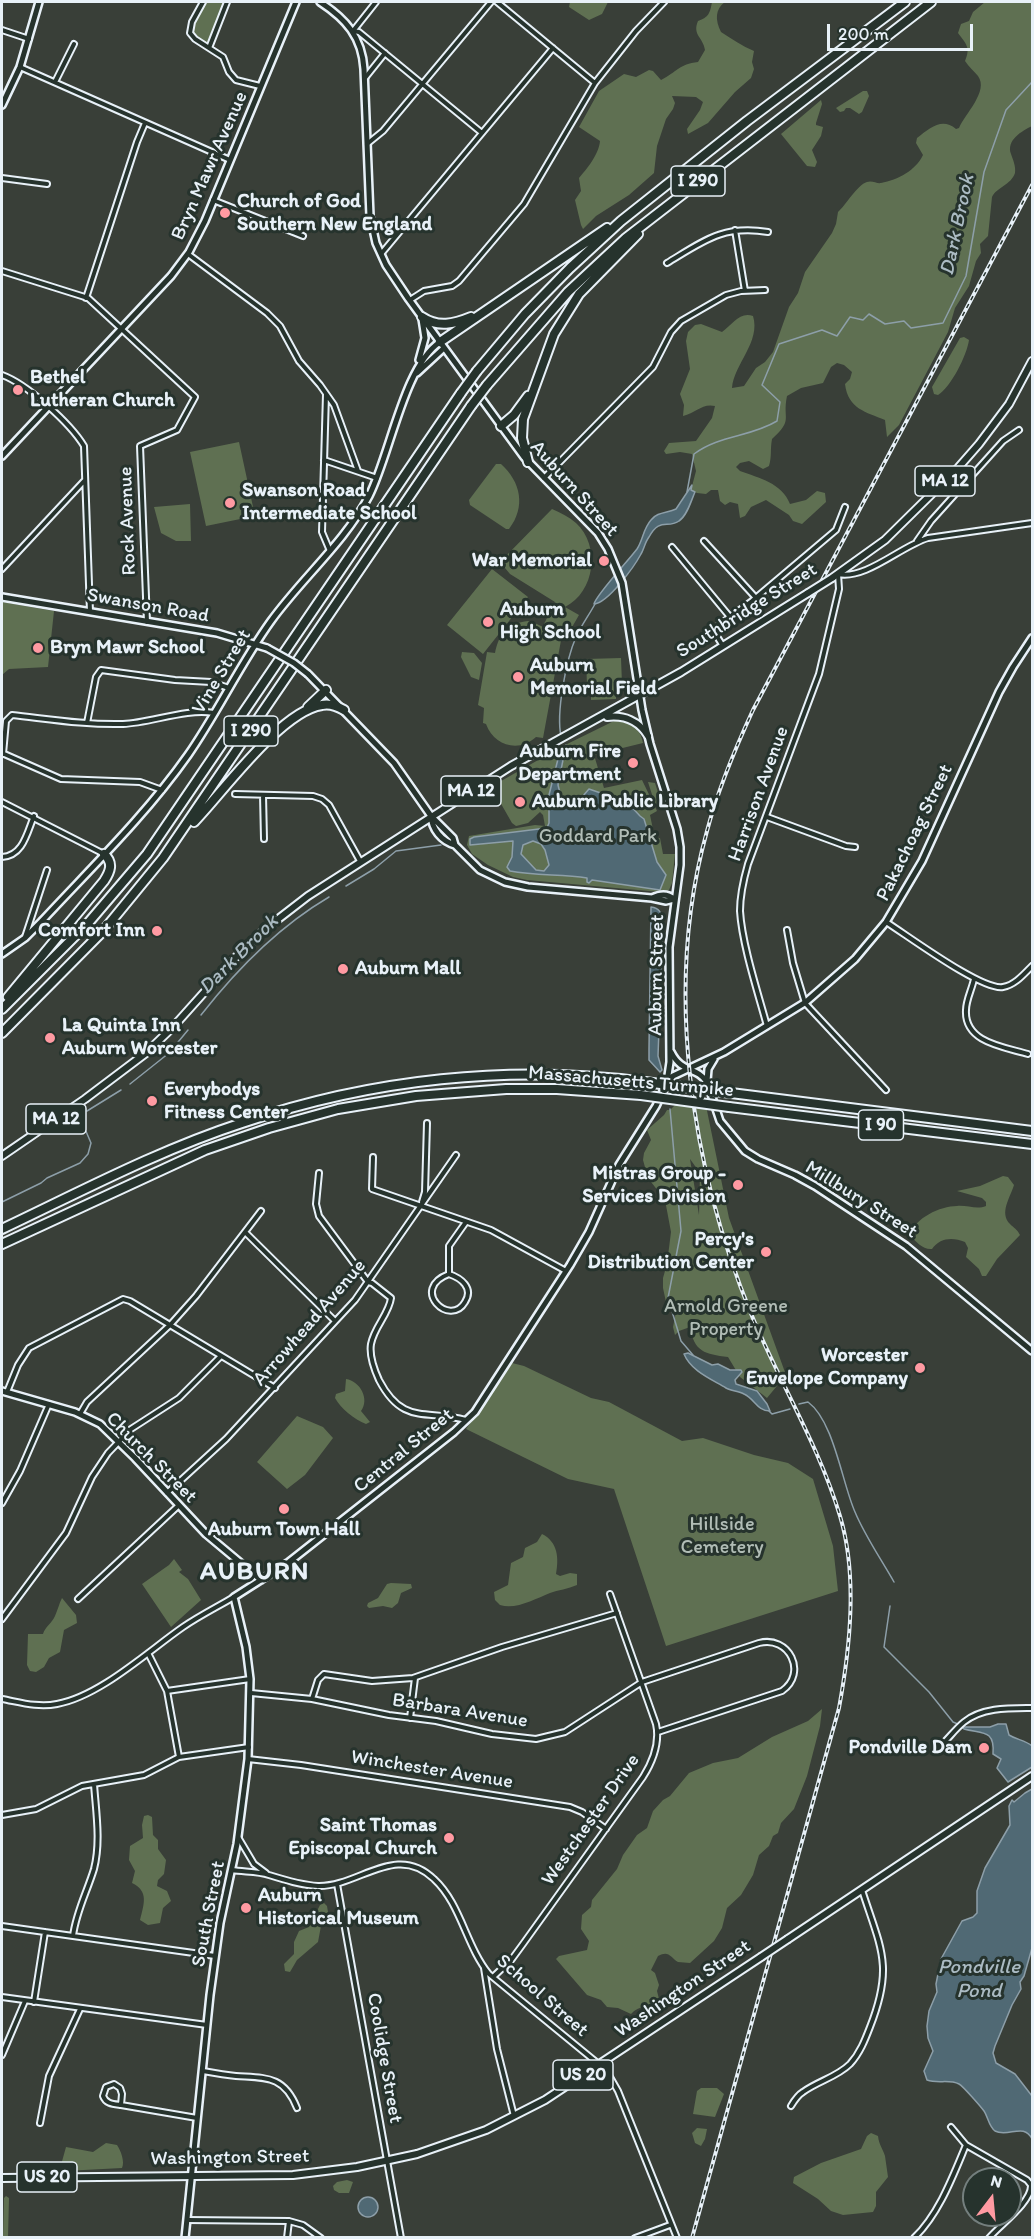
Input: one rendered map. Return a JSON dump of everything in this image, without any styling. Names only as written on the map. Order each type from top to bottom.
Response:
[{"type":"highway","name":"I 290","points":[[2,1009],[89,922],[147,854],[461,393],[525,314],[570,268],[641,205],[905,2]]},
{"type":"highway","name":"I 290","points":[[2,1033],[105,930],[178,838],[471,406],[527,336],[584,276],[672,200],[931,2]]},
{"type":"highway","points":[[528,462],[522,438],[522,426],[551,340],[573,302],[591,280],[672,200]]},
{"type":"highway","points":[[442,345],[492,307],[641,205]]},
{"type":"highway","points":[[422,317],[435,324],[452,324],[492,307]]},
{"type":"highway","points":[[501,426],[519,409],[536,380]]},
{"type":"highway","points":[[178,838],[254,754],[326,690]]},
{"type":"highway","points":[[300,714],[315,706],[325,704],[344,710]]},
{"type":"highway","points":[[2,1004],[104,881],[110,867],[109,859],[104,854]]},
{"type":"highway","name":"Massachusetts Turnpike","points":[[2,1229],[196,1140],[252,1119],[333,1097],[403,1083],[493,1076],[572,1076],[645,1082],[1032,1131]]},
{"type":"highway","name":"Massachusetts Turnpike","points":[[2,1244],[206,1150],[269,1128],[338,1109],[416,1096],[494,1089],[556,1089],[640,1095],[1032,1144]]},
{"type":"main road","name":"Southbridge Street","points":[[2,1156],[128,1068],[174,1026],[234,959],[264,930],[308,896],[511,766],[603,717],[724,647],[835,576],[885,540],[958,468],[994,425],[1030,369],[1032,361]]},
{"type":"main road","points":[[603,717],[628,718],[640,725],[648,736]]},
{"type":"main road","name":"Washington Street","points":[[2,2178],[306,2174],[388,2161],[464,2139],[514,2117],[545,2100],[1032,1776]]},
{"type":"street","points":[[2,105],[20,67],[39,2]]},
{"type":"street","points":[[203,2],[192,22],[190,33],[195,39],[223,57],[229,72],[236,80],[260,86]]},
{"type":"street","points":[[209,48],[227,2]]},
{"type":"street","name":"Bryn Mawr Avenue","points":[[2,456],[171,276],[188,254],[296,2]]},
{"type":"street","name":"Auburn Street","points":[[320,2],[340,16],[353,31],[363,54],[370,216],[374,236],[395,281],[528,462],[598,533],[608,549],[622,583],[648,736],[679,841],[680,865],[669,951],[670,1068],[667,1083]]},
{"type":"street","points":[[376,2],[353,31],[359,32],[386,53],[482,134]]},
{"type":"street","points":[[366,145],[383,131],[491,2]]},
{"type":"street","points":[[497,2],[595,83]]},
{"type":"street","points":[[410,301],[424,291],[452,286],[524,204],[595,83],[636,31],[664,2]]},
{"type":"street","points":[[2,30],[29,39]]},
{"type":"street","points":[[55,82],[74,44]]},
{"type":"street","points":[[381,254],[553,48]]},
{"type":"street","points":[[365,79],[386,53]]},
{"type":"street","points":[[20,67],[230,160]]},
{"type":"street","points":[[87,298],[136,142],[145,123]]},
{"type":"street","points":[[2,178],[47,184]]},
{"type":"street","points":[[213,200],[303,236]]},
{"type":"street","points":[[735,230],[745,291]]},
{"type":"street","points":[[667,263],[706,240],[735,230],[768,232]]},
{"type":"street","points":[[188,254],[274,319],[286,334],[299,361],[326,393],[338,413],[358,471]]},
{"type":"street","name":"Rock Avenue","points":[[2,270],[87,298],[195,397],[177,430],[140,446],[147,622]]},
{"type":"street","points":[[544,478],[653,367],[678,324],[718,298],[745,291],[765,290]]},
{"type":"street","points":[[417,367],[425,342],[422,317]]},
{"type":"street","name":"Vine Street","points":[[2,954],[25,938],[104,854],[162,790],[190,753],[256,644],[282,606],[354,521],[378,478],[417,367],[432,347],[442,345]]},
{"type":"street","name":"Vine Street","points":[[406,396],[420,369],[442,345]]},
{"type":"street","points":[[2,375],[19,383],[48,407],[84,446],[90,612]]},
{"type":"street","points":[[326,393],[322,532],[330,551]]},
{"type":"street","points":[[917,541],[931,521],[1003,441],[1019,430]]},
{"type":"street","points":[[324,460],[378,478]]},
{"type":"street","points":[[2,569],[86,480]]},
{"type":"street","points":[[724,647],[715,631],[836,530],[845,507]]},
{"type":"street","points":[[835,576],[848,576],[859,572],[917,541],[939,535],[1032,523]]},
{"type":"street","points":[[704,541],[756,598]]},
{"type":"street","points":[[672,547],[730,617]]},
{"type":"street","name":"Harrison Avenue","points":[[767,1027],[740,908],[747,867],[821,665],[839,590],[835,576]]},
{"type":"street","name":"Swanson Road","points":[[2,597],[217,633],[267,648],[294,663],[326,690],[394,763],[431,816],[432,826],[480,870],[511,884],[652,898],[659,894],[669,895],[674,900]]},
{"type":"street","name":"Pakachoag Street","points":[[690,1070],[805,1003],[849,965],[886,922],[903,896],[925,854],[1005,680],[1032,638]]},
{"type":"street","points":[[87,723],[96,677],[101,670],[182,681],[211,682],[229,688]]},
{"type":"street","points":[[162,790],[140,782],[61,779],[45,774],[2,754],[6,724],[11,715],[58,722],[123,724],[200,712],[214,713]]},
{"type":"street","points":[[235,794],[314,796],[324,800],[338,819],[360,861]]},
{"type":"street","points":[[263,795],[264,839]]},
{"type":"street","points":[[2,802],[34,816],[104,854]]},
{"type":"street","points":[[2,857],[18,850],[34,816]]},
{"type":"street","points":[[767,817],[846,846],[855,847]]},
{"type":"street","points":[[25,938],[47,870]]},
{"type":"street","points":[[886,922],[974,979],[992,986],[1004,987],[1016,981],[1032,966]]},
{"type":"street","points":[[787,930],[793,963],[805,1003],[886,1090]]},
{"type":"street","points":[[974,979],[965,1011],[971,1032],[986,1042],[1029,1054]]},
{"type":"street","points":[[670,1050],[677,1063],[701,1075],[707,1082]]},
{"type":"street","points":[[707,1082],[707,1072],[715,1057]]},
{"type":"street","points":[[667,1083],[673,1076],[690,1070]]},
{"type":"street","name":"Millbury Street","points":[[707,1082],[720,1121],[746,1151],[805,1181],[925,1259],[1032,1351]]},
{"type":"street","name":"Central Street","points":[[2,1699],[39,1705],[61,1703],[117,1676],[192,1621],[290,1562],[467,1420],[484,1398],[566,1271],[589,1232],[619,1165],[656,1106],[667,1083]]},
{"type":"street","points":[[421,1206],[425,1192],[427,1123]]},
{"type":"street","name":"Arrowhead Avenue","points":[[167,1493],[226,1439],[355,1300],[456,1155]]},
{"type":"street","points":[[374,1157],[372,1189],[502,1235],[566,1271]]},
{"type":"street","points":[[319,1173],[316,1204],[319,1216],[368,1282],[391,1298],[373,1336],[370,1348],[375,1371],[387,1393],[396,1403],[412,1413],[467,1420]]},
{"type":"street","points":[[80,1414],[87,1402],[170,1324],[196,1296],[261,1211]]},
{"type":"street","points":[[449,1274],[449,1246],[466,1221]]},
{"type":"street","points":[[245,1232],[335,1321]]},
{"type":"street","points":[[449,1274],[464,1282],[467,1294],[462,1306],[450,1311],[438,1306],[432,1293],[435,1282],[449,1274]]},
{"type":"street","points":[[4,1392],[29,1348],[119,1300],[130,1301],[274,1388]]},
{"type":"street","points":[[2,1619],[66,1533],[95,1473],[119,1441],[131,1429],[179,1398],[221,1356]]},
{"type":"street","name":"Church Street","points":[[4,1392],[80,1414],[100,1424],[119,1441],[214,1542],[261,1580]]},
{"type":"street","points":[[2,1503],[20,1471],[49,1404]]},
{"type":"street","points":[[78,1599],[178,1506]]},
{"type":"street","points":[[610,1594],[658,1732]]},
{"type":"street","name":"South Street","points":[[185,2238],[215,1956],[238,1836],[249,1747],[250,1678],[246,1647],[234,1597]]},
{"type":"street","points":[[312,1699],[318,1680],[324,1674],[372,1681],[415,1678],[502,1647],[617,1613]]},
{"type":"street","name":"Barbara Avenue","points":[[251,1693],[312,1699],[500,1735],[530,1739],[548,1738],[565,1732],[642,1682],[764,1642],[782,1645],[789,1651],[795,1668],[794,1677],[782,1691],[658,1732]]},
{"type":"street","points":[[148,1653],[167,1691],[179,1757]]},
{"type":"street","points":[[167,1691],[250,1678]]},
{"type":"street","points":[[410,1718],[415,1678]]},
{"type":"street","points":[[937,1749],[963,1723],[993,1710],[1032,1708]]},
{"type":"street","name":"Westchester Drive","points":[[493,1977],[512,1959],[647,1771],[654,1755],[658,1732]]},
{"type":"street","points":[[2,1815],[36,1809],[82,1786],[144,1775],[179,1757],[249,1747]]},
{"type":"street","name":"Winchester Avenue","points":[[248,1759],[301,1765],[570,1807],[582,1812],[606,1829]]},
{"type":"street","points":[[73,1936],[78,1910],[96,1860],[94,1784]]},
{"type":"street","name":"School Street","points":[[238,1836],[254,1864],[268,1874]]},
{"type":"street","name":"School Street","points":[[232,1870],[268,1874],[306,1885],[337,1884],[385,1866],[405,1865],[422,1869],[436,1880],[484,1968],[606,2070],[618,2091],[677,2238]]},
{"type":"street","name":"Coolidge Street","points":[[337,1884],[401,2238]]},
{"type":"street","points":[[791,2106],[802,2092],[840,2072],[850,2064],[862,2046],[880,2000],[884,1976],[883,1957],[862,1890]]},
{"type":"street","points":[[2,1926],[215,1956]]},
{"type":"street","points":[[33,2002],[45,1932]]},
{"type":"street","points":[[484,1968],[497,2049],[514,2117]]},
{"type":"street","points":[[2,1997],[207,2025]]},
{"type":"street","points":[[2,2055],[25,2001]]},
{"type":"street","points":[[40,2123],[48,2076],[80,2009]]},
{"type":"street","points":[[203,2071],[237,2076],[263,2076],[271,2079],[287,2091],[297,2108]]},
{"type":"street","points":[[121,2105],[120,2088],[114,2084],[106,2087],[103,2094],[106,2101],[121,2105],[198,2118]]},
{"type":"street","points":[[951,2127],[966,2145],[1027,2180],[1031,2185],[1030,2194],[1024,2202],[989,2238]]},
{"type":"street","points":[[914,2238],[926,2224],[943,2196],[966,2145]]},
{"type":"street","points":[[187,2220],[289,2221],[303,2225],[321,2238]]},
{"type":"street","points":[[287,2238],[289,2221]]},
{"type":"street","points":[[635,2238],[670,2225]]},
{"type":"green space","points":[[203,2],[227,2],[209,48],[192,36],[192,23]]},
{"type":"green space","points":[[570,2],[608,2],[602,14],[589,20],[569,7]]},
{"type":"green space","points":[[712,2],[725,2],[719,8],[717,15],[721,32],[754,51],[752,62],[754,69],[751,78],[735,92],[708,123],[688,134],[687,129],[703,102],[696,97],[672,96],[675,103],[666,119],[657,146],[654,173],[629,195],[596,216],[583,229],[575,200],[581,191],[579,178],[595,156],[600,141],[579,127],[599,91],[624,74],[636,77],[649,70],[661,80],[682,66],[698,62],[705,50],[696,26],[698,21],[708,14]]},
{"type":"green space","points":[[985,2],[1032,2],[1032,126],[1016,137],[1011,144],[1015,173],[992,197],[988,236],[980,244],[981,253],[976,261],[969,286],[955,308],[948,332],[899,425],[887,437],[885,420],[865,412],[850,399],[845,384],[852,372],[844,365],[837,363],[831,367],[823,383],[801,388],[787,396],[785,423],[772,439],[769,466],[763,469],[749,461],[740,463],[736,467],[740,471],[776,486],[790,504],[806,500],[817,491],[825,493],[826,502],[802,524],[793,521],[789,515],[766,500],[751,507],[745,516],[740,518],[738,504],[730,502],[725,505],[720,501],[718,490],[711,490],[706,494],[691,490],[696,471],[692,454],[680,452],[666,454],[664,451],[669,443],[696,441],[712,418],[715,406],[706,406],[683,416],[684,405],[680,394],[690,369],[686,341],[688,332],[695,325],[701,324],[722,332],[740,317],[753,316],[753,335],[737,370],[732,388],[744,386],[756,368],[773,352],[789,307],[798,293],[805,272],[832,233],[838,212],[863,184],[871,181],[887,182],[911,170],[923,155],[916,143],[917,138],[931,128],[946,124],[956,129],[959,128],[975,102],[981,82],[965,61],[968,49],[958,33],[961,24],[969,21],[973,12]]},
{"type":"green space","points":[[863,91],[867,91],[869,96],[859,114],[850,108],[840,112],[836,108]]},
{"type":"green space","points":[[821,100],[816,125],[823,127],[821,136],[812,150],[817,162],[815,167],[807,166],[781,134]]},
{"type":"green space","points":[[964,337],[969,340],[958,370],[943,391],[938,395],[934,394],[932,387],[960,338]]},
{"type":"green space","points":[[239,442],[255,516],[206,526],[190,452]]},
{"type":"green space","points":[[496,464],[501,464],[508,471],[519,495],[518,512],[509,529],[470,505],[469,500]]},
{"type":"green space","points":[[190,504],[191,541],[176,541],[161,533],[154,507]]},
{"type":"green space","points":[[552,509],[576,523],[589,544],[591,556],[591,568],[583,591],[565,607],[579,615],[567,636],[544,624],[555,602],[510,574],[505,568],[503,559]]},
{"type":"green space","points":[[492,569],[528,597],[483,654],[447,625]]},
{"type":"green space","points":[[2,602],[54,611],[48,667],[9,669],[2,675]]},
{"type":"green space","name":"Auburn Memorial Field","points":[[528,621],[562,635],[543,738],[536,737],[522,745],[515,746],[495,738],[483,723],[484,708],[478,705],[487,652],[495,653],[499,640],[506,630],[515,624]]},
{"type":"green space","points":[[462,652],[474,653],[482,663],[479,680],[471,677],[461,657]]},
{"type":"green space","points":[[621,658],[622,684],[616,684],[616,699],[591,700],[591,685],[587,685],[586,659]]},
{"type":"green space","name":"Goddard Park","points":[[616,720],[634,726],[643,743],[594,755],[604,788],[642,780],[657,811],[650,815],[655,839],[660,838],[663,854],[675,854],[672,883],[669,890],[660,892],[527,880],[513,877],[472,854],[467,845],[469,836],[535,825],[545,826],[543,815],[540,812],[528,823],[516,826],[512,823],[492,788],[494,785],[563,746]]},
{"type":"green space","points":[[648,782],[655,783],[662,805],[655,804]]},
{"type":"green space","name":"Arnold Greene Property","points":[[704,1096],[729,1218],[786,1375],[767,1398],[740,1377],[728,1357],[707,1353],[698,1347],[694,1342],[690,1327],[675,1335],[673,1327],[676,1312],[666,1302],[663,1288],[671,1232],[665,1200],[648,1178],[643,1160],[651,1140],[647,1130],[682,1098]],"holes":[[[690,1159],[700,1173],[699,1215]]]},
{"type":"green space","points":[[1003,1176],[1008,1177],[1014,1185],[1006,1205],[1005,1215],[1020,1235],[997,1259],[986,1276],[982,1276],[979,1269],[966,1257],[968,1248],[965,1242],[955,1239],[947,1240],[929,1249],[920,1245],[910,1235],[917,1223],[936,1211],[950,1207],[979,1208],[986,1206],[982,1198],[957,1191],[980,1186]]},
{"type":"green space","name":"Hillside Cemetery","points":[[512,1363],[524,1366],[591,1398],[609,1402],[682,1441],[703,1438],[754,1455],[788,1463],[813,1479],[833,1546],[838,1591],[666,1646],[614,1489],[568,1479],[466,1429]]},
{"type":"green space","points":[[346,1379],[356,1383],[362,1391],[364,1406],[361,1411],[370,1422],[366,1424],[348,1413],[335,1398],[336,1394],[345,1391]]},
{"type":"green space","points":[[297,1416],[323,1427],[333,1438],[305,1475],[287,1489],[257,1462]]},
{"type":"green space","points":[[542,1534],[551,1541],[556,1551],[556,1574],[560,1576],[570,1573],[577,1574],[577,1585],[519,1605],[500,1605],[495,1600],[494,1592],[508,1585],[511,1563],[523,1557],[525,1548],[537,1542]]},
{"type":"green space","points":[[174,1559],[182,1570],[179,1572],[188,1579],[201,1600],[171,1627],[142,1584]]},
{"type":"green space","points":[[387,1584],[411,1584],[412,1588],[401,1593],[398,1603],[392,1608],[383,1606],[369,1608],[368,1603],[378,1598]]},
{"type":"green space","points":[[62,1598],[76,1615],[77,1623],[64,1630],[60,1652],[49,1658],[44,1667],[36,1672],[30,1671],[27,1665],[28,1634],[43,1634],[54,1618]]},
{"type":"green space","points":[[822,1709],[807,1776],[794,1809],[781,1823],[778,1833],[773,1836],[769,1846],[759,1855],[753,1875],[741,1895],[727,1908],[722,1928],[714,1941],[690,1963],[678,1962],[667,1954],[658,1956],[651,1970],[655,1973],[659,1985],[657,1991],[659,1999],[631,2014],[618,2008],[607,2007],[601,2000],[587,1995],[556,1959],[559,1956],[587,1950],[589,1941],[581,1929],[582,1915],[591,1907],[592,1900],[617,1869],[623,1855],[637,1835],[647,1828],[653,1811],[670,1796],[689,1773],[713,1763],[738,1758],[772,1737],[808,1721]]},
{"type":"green space","points":[[144,1816],[152,1817],[153,1835],[158,1840],[158,1849],[166,1860],[164,1874],[158,1880],[157,1886],[167,1891],[171,1901],[163,1908],[160,1923],[148,1925],[140,1920],[144,1898],[141,1890],[132,1883],[135,1871],[129,1860],[130,1846],[143,1838],[142,1825]]},
{"type":"green space","points":[[324,1903],[328,1912],[321,1926],[318,1942],[297,1960],[290,1972],[285,1971],[284,1964],[294,1954],[294,1942],[299,1931],[309,1927],[320,1905]]},
{"type":"green space","points":[[701,2088],[717,2088],[724,2094],[715,2117],[693,2114],[697,2091]]},
{"type":"green space","points":[[697,2128],[707,2129],[701,2146],[695,2143],[692,2133]]},
{"type":"green space","points":[[871,2133],[878,2136],[885,2156],[888,2177],[876,2192],[876,2206],[873,2212],[843,2215],[831,2211],[818,2199],[793,2183],[794,2177],[821,2163],[861,2149],[867,2136]]},
{"type":"green space","points":[[106,2143],[117,2145],[122,2156],[122,2168],[65,2171],[61,2165],[66,2147],[93,2152]]},
{"type":"green space","points":[[347,2180],[353,2182],[349,2193],[339,2193],[334,2190],[333,2186],[337,2182]]},
{"type":"green space","points":[[6,2196],[9,2198],[8,2237],[3,2237],[4,2198]]},
{"type":"water","points":[[692,485],[691,490],[695,492],[682,519],[657,527],[627,575],[606,598],[594,604],[637,549],[653,517],[676,509]]},
{"type":"water","points":[[566,745],[558,785],[562,801],[582,797],[589,789],[627,802],[644,819],[657,862],[666,875],[660,890],[592,880],[589,883],[587,878],[510,871],[507,867],[512,857],[513,841],[470,845],[470,839],[474,837],[547,828],[549,795],[560,751]],"holes":[[[533,841],[541,844],[549,865],[544,871],[536,870],[521,854],[523,845]]]},
{"type":"water","points":[[651,907],[660,911],[663,921],[658,1056],[662,1070],[660,1072],[649,1060]]},
{"type":"water","points":[[688,1353],[712,1365],[718,1364],[730,1370],[741,1370],[742,1372],[735,1380],[736,1384],[757,1391],[770,1411],[762,1409],[744,1394],[728,1389],[702,1374],[687,1360],[684,1354]]},
{"type":"water","points":[[1006,1724],[1009,1735],[1032,1746],[1032,1767],[1008,1782],[997,1768],[1001,1759],[993,1754],[992,1740],[989,1736],[962,1727],[990,1727]]},
{"type":"water","name":"Pondville Pond","points":[[1032,1789],[1032,1948],[1020,1982],[1021,1989],[1012,2005],[993,2053],[996,2063],[1015,2074],[1032,2096],[1032,2139],[1025,2132],[1000,2133],[995,2131],[984,2111],[959,2084],[927,2080],[924,2071],[933,2051],[928,2038],[927,2026],[929,2011],[937,1992],[936,1984],[941,1959],[962,1921],[977,1913],[977,1891],[985,1868],[1010,1825],[1009,1806],[1012,1800],[1014,1802]]},
{"type":"water","points":[[368,2197],[375,2200],[378,2207],[375,2214],[368,2217],[361,2214],[358,2207],[361,2200]]},
{"type":"waterway","name":"Dark Brook","points":[[687,492],[694,454],[724,439],[757,430],[777,421],[780,402],[762,385],[779,344],[822,330],[837,336],[850,317],[863,320],[869,314],[885,324],[904,321],[911,328],[943,323],[966,276],[984,172],[1006,110],[1032,82]]},
{"type":"waterway","name":"Dark Brook","points":[[561,736],[561,701],[569,659],[576,637],[595,604]]},
{"type":"waterway","name":"Dark Brook","points":[[346,886],[374,869],[396,851],[441,845]]},
{"type":"waterway","name":"Dark Brook","points":[[201,1015],[259,950],[310,909],[329,897]]},
{"type":"waterway","name":"Dark Brook","points":[[130,1084],[169,1053],[188,1030]]},
{"type":"waterway","name":"Dark Brook","points":[[87,1111],[121,1090]]},
{"type":"waterway","points":[[670,1109],[681,1231],[668,1298],[681,1341],[693,1355]]},
{"type":"waterway","name":"Dark Brook","points":[[2,1202],[80,1163],[88,1154],[91,1143],[82,1122],[82,1115]]},
{"type":"waterway","points":[[799,1404],[808,1402],[824,1423],[855,1512],[894,1582]]},
{"type":"waterway","points":[[769,1411],[772,1414],[790,1409]]},
{"type":"waterway","points":[[890,1606],[884,1647],[929,1692],[953,1722],[960,1725]]},
{"type":"railway","points":[[692,2238],[839,1708],[849,1637],[850,1612],[849,1563],[840,1516],[821,1465],[752,1316],[713,1200],[699,1139],[690,1077],[686,1014],[687,952],[694,891],[716,800],[753,710],[1032,185]]},
{"type":"place","name":"Church of God Southern New England","points":[[225,213]]},
{"type":"place","name":"Bethel Lutheran Church","points":[[18,390]]},
{"type":"place","name":"Swanson Road Intermediate School","points":[[230,503]]},
{"type":"place","name":"War Memorial","points":[[604,561]]},
{"type":"place","name":"Auburn High School","points":[[488,622]]},
{"type":"place","name":"Bryn Mawr School","points":[[38,648]]},
{"type":"place","name":"Auburn Memorial Field","points":[[518,677]]},
{"type":"place","name":"Auburn Fire Department","points":[[633,763]]},
{"type":"place","name":"Auburn Public Library","points":[[520,802]]},
{"type":"place","name":"Comfort Inn","points":[[157,931]]},
{"type":"place","name":"Auburn Mall","points":[[343,969]]},
{"type":"place","name":"La Quinta Inn Auburn Worcester","points":[[50,1038]]},
{"type":"place","name":"Everybodys Fitness Center","points":[[152,1101]]},
{"type":"place","name":"Mistras Group - Services Division","points":[[738,1185]]},
{"type":"place","name":"Percy's Distribution Center","points":[[766,1252]]},
{"type":"place","name":"Worcester Envelope Company","points":[[920,1368]]},
{"type":"place","name":"Auburn Town Hall","points":[[284,1509]]},
{"type":"place","name":"Pondville Dam","points":[[984,1748]]},
{"type":"place","name":"Saint Thomas Episcopal Church","points":[[449,1838]]},
{"type":"place","name":"Auburn Historical Museum","points":[[246,1908]]},
{"type":"district","name":"AUBURN","points":[[255,1572]]}]
